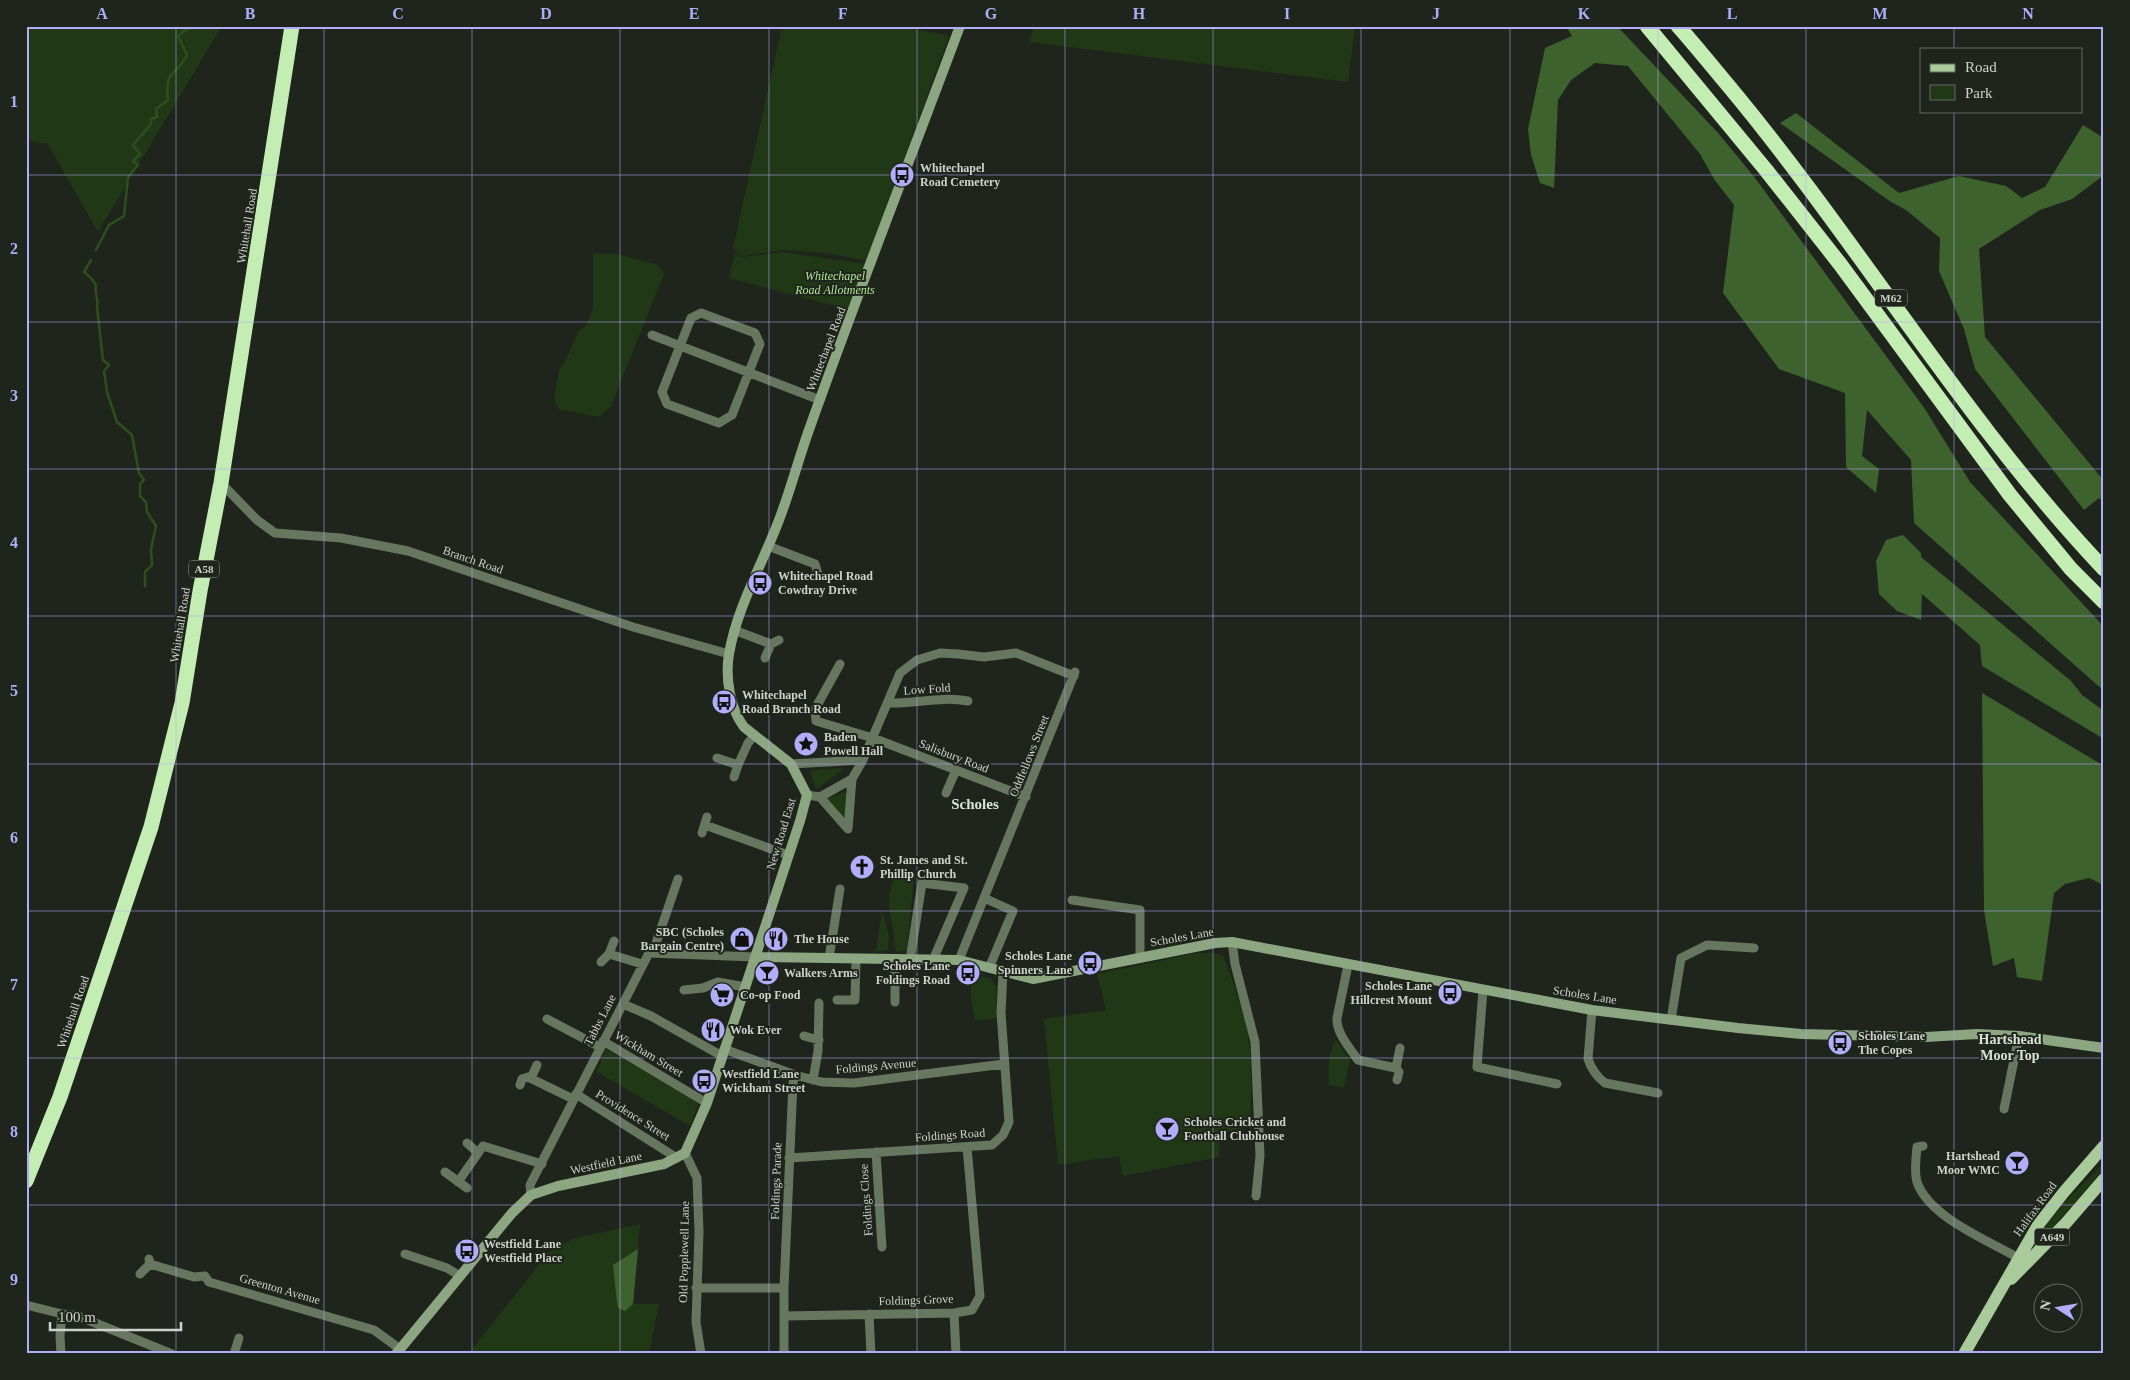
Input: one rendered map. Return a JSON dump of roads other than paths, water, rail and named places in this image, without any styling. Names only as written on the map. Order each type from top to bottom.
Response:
[{"type":"highway","name":"Whitehall Road","points":[[26,1181],[32,1150],[60,1098],[151,827],[182,703],[200,591],[221,483],[292,26]]},
{"type":"highway","name":"M62","points":[[1647,26],[1766,170],[1840,264],[2010,495],[2071,569],[2104,602]]},
{"type":"highway","name":"M62","points":[[1678,26],[1793,166],[2005,454],[2104,569]]},
{"type":"main road","name":"Whitechapel Road","points":[[729,654],[734,630],[779,520],[820,400],[960,26]]},
{"type":"main road","name":"New Road East","points":[[729,654],[729,672],[734,706],[740,720],[755,735],[792,764],[807,795],[755,957]]},
{"type":"main road","name":"Scholes Lane","points":[[755,957],[959,960],[1033,979],[1062,975],[1140,957],[1215,943],[1232,942],[1592,1010],[1672,1020],[1801,1034],[2019,1036],[2104,1048]]},
{"type":"main road","points":[[681,1156],[707,1103],[755,957]]},
{"type":"main road","name":"Halifax Road","points":[[1964,1354],[1997,1293],[2022,1260],[2038,1226],[2104,1146]]},
{"type":"main road","name":"Westfield Lane","points":[[398,1351],[512,1213],[531,1194],[558,1186],[664,1164],[681,1156]]},
{"type":"main road","points":[[2070,1185],[2104,1156]]},
{"type":"main road","name":"Halifax Road","points":[[2022,1260],[2066,1223],[2104,1178]]},
{"type":"street","points":[[701,313],[755,333],[760,344],[748,372],[732,415],[718,423],[667,404],[662,392],[691,318],[701,313]]},
{"type":"street","points":[[652,335],[820,400]]},
{"type":"street","name":"Branch Road","points":[[221,483],[257,520],[276,533],[341,538],[408,551],[624,624],[729,654]]},
{"type":"street","points":[[768,546],[814,564],[818,574]]},
{"type":"street","points":[[734,630],[775,642],[765,658]]},
{"type":"street","name":"Oddfellows Street","points":[[888,703],[900,673],[917,660],[940,653],[984,658],[1016,652],[1075,674],[959,960]]},
{"type":"street","name":"Salisbury Road","points":[[840,664],[815,709],[816,721],[873,738],[1026,797]]},
{"type":"street","name":"Low Fold","points":[[888,703],[911,703],[950,698],[968,701]]},
{"type":"street","points":[[820,797],[848,828],[852,779],[863,760],[888,703]]},
{"type":"street","points":[[734,777],[748,743],[755,735]]},
{"type":"street","points":[[717,758],[738,764]]},
{"type":"street","points":[[792,764],[863,760]]},
{"type":"street","points":[[946,793],[956,770]]},
{"type":"street","points":[[807,795],[820,797],[852,779]]},
{"type":"street","points":[[704,825],[788,855]]},
{"type":"street","points":[[678,879],[653,952],[755,957]]},
{"type":"street","points":[[910,960],[922,883],[964,888],[933,960]]},
{"type":"street","points":[[829,958],[840,888]]},
{"type":"street","points":[[984,898],[1013,911],[989,968]]},
{"type":"street","points":[[1072,900],[1140,910],[1140,957]]},
{"type":"street","points":[[601,962],[609,954],[614,941]]},
{"type":"street","points":[[1232,942],[1235,964],[1255,1042],[1260,1156],[1256,1196]]},
{"type":"street","points":[[1672,1020],[1681,958],[1707,946],[1754,948]]},
{"type":"street","name":"Tabbs Lane","points":[[531,1194],[530,1185],[574,1096],[642,964],[649,953],[653,952]]},
{"type":"street","points":[[609,954],[642,964]]},
{"type":"street","points":[[837,1000],[855,1000],[856,959]]},
{"type":"street","points":[[895,959],[895,1002]]},
{"type":"street","points":[[1348,965],[1336,1025],[1339,1032],[1358,1060],[1396,1068]]},
{"type":"street","name":"Foldings Road","points":[[789,1158],[992,1145],[1003,1135],[1009,1122],[1001,1013],[1003,971]]},
{"type":"street","points":[[684,990],[703,988],[718,982],[745,987]]},
{"type":"street","points":[[1483,990],[1477,1067],[1557,1084]]},
{"type":"street","points":[[813,1080],[818,1040],[819,1003]]},
{"type":"street","name":"Foldings Avenue","points":[[623,1004],[723,1052],[822,1082],[854,1083],[1004,1064]]},
{"type":"street","points":[[1592,1010],[1588,1059],[1600,1079],[1605,1083],[1658,1093]]},
{"type":"street","name":"Wickham Street","points":[[547,1019],[602,1044],[707,1103]]},
{"type":"street","points":[[804,1036],[818,1040]]},
{"type":"street","points":[[2004,1109],[2019,1036]]},
{"type":"street","points":[[1398,1080],[1399,1072],[1396,1068],[1400,1048]]},
{"type":"street","points":[[520,1085],[522,1079],[530,1077],[537,1066]]},
{"type":"street","name":"Foldings Parade","points":[[784,1354],[784,1288],[789,1158],[795,1075]]},
{"type":"street","name":"Providence Street","points":[[530,1077],[574,1096],[681,1156]]},
{"type":"street","points":[[467,1142],[478,1153]]},
{"type":"street","points":[[458,1182],[483,1146],[542,1164]]},
{"type":"street","points":[[1923,1146],[1917,1147],[1916,1163],[1917,1181],[1925,1197],[1945,1216],[2022,1260]]},
{"type":"street","name":"Foldings Grove","points":[[784,1316],[954,1313],[972,1310],[980,1296],[966,1147]]},
{"type":"street","name":"Foldings Close","points":[[876,1152],[882,1247]]},
{"type":"street","name":"Old Popplewell Lane","points":[[681,1156],[697,1178],[699,1232],[696,1322],[701,1354]]},
{"type":"street","points":[[445,1172],[467,1188]]},
{"type":"street","points":[[405,1254],[447,1268],[460,1276]]},
{"type":"street","name":"Greenton Avenue","points":[[140,1274],[149,1261],[194,1277],[206,1276],[209,1282],[374,1330],[398,1351]]},
{"type":"street","points":[[696,1288],[784,1288]]},
{"type":"street","points":[[26,1305],[78,1316],[151,1350],[172,1354]]},
{"type":"street","points":[[954,1313],[956,1354]]},
{"type":"street","points":[[61,1354],[62,1314]]},
{"type":"street","points":[[869,1314],[871,1354]]},
{"type":"street","points":[[234,1354],[239,1338]]},
{"type":"waterway","points":[[96,250],[109,225],[124,216],[128,177],[138,165],[133,161],[140,154],[133,145],[151,124],[151,119],[157,117],[156,109],[168,100],[169,78],[187,55],[178,36],[196,26]]},
{"type":"waterway","points":[[91,260],[84,272],[96,285],[103,360],[109,365],[104,371],[107,392],[117,422],[132,435],[139,473],[144,480],[140,484],[140,496],[146,502],[147,512],[156,526],[151,549],[152,565],[145,572],[145,586]]},
{"type":"place","name":"Whitechapel Road Cemetery","points":[[902,175]]},
{"type":"place","name":"Whitechapel Road Cowdray Drive","points":[[760,583]]},
{"type":"place","name":"Whitechapel Road Branch Road","points":[[724,702]]},
{"type":"place","name":"Baden Powell Hall","points":[[806,744]]},
{"type":"place","name":"St. James and St. Phillip Church","points":[[862,867]]},
{"type":"place","name":"SBC (Scholes Bargain Centre)","points":[[742,939]]},
{"type":"place","name":"The House","points":[[776,939]]},
{"type":"place","name":"Scholes Lane Spinners Lane","points":[[1090,963]]},
{"type":"place","name":"Walkers Arms","points":[[767,973]]},
{"type":"place","name":"Scholes Lane Foldings Road","points":[[968,973]]},
{"type":"place","name":"Scholes Lane Hillcrest Mount","points":[[1450,993]]},
{"type":"place","name":"Co-op Food","points":[[722,995]]},
{"type":"place","name":"Wok Ever","points":[[713,1030]]},
{"type":"place","name":"Scholes Lane The Copes","points":[[1840,1043]]},
{"type":"place","name":"Westfield Lane Wickham Street","points":[[704,1081]]},
{"type":"place","name":"Scholes Cricket and Football Clubhouse","points":[[1167,1129]]},
{"type":"place","name":"Hartshead Moor WMC","points":[[2017,1163]]},
{"type":"place","name":"Westfield Lane Westfield Place","points":[[467,1251]]},
{"type":"district","name":"Scholes","points":[[975,804]]},
{"type":"district","name":"Hartshead Moor Top","points":[[2010,1048]]},
{"type":"park label","name":"Whitechapel Road Allotments","points":[[835,283]]}]
